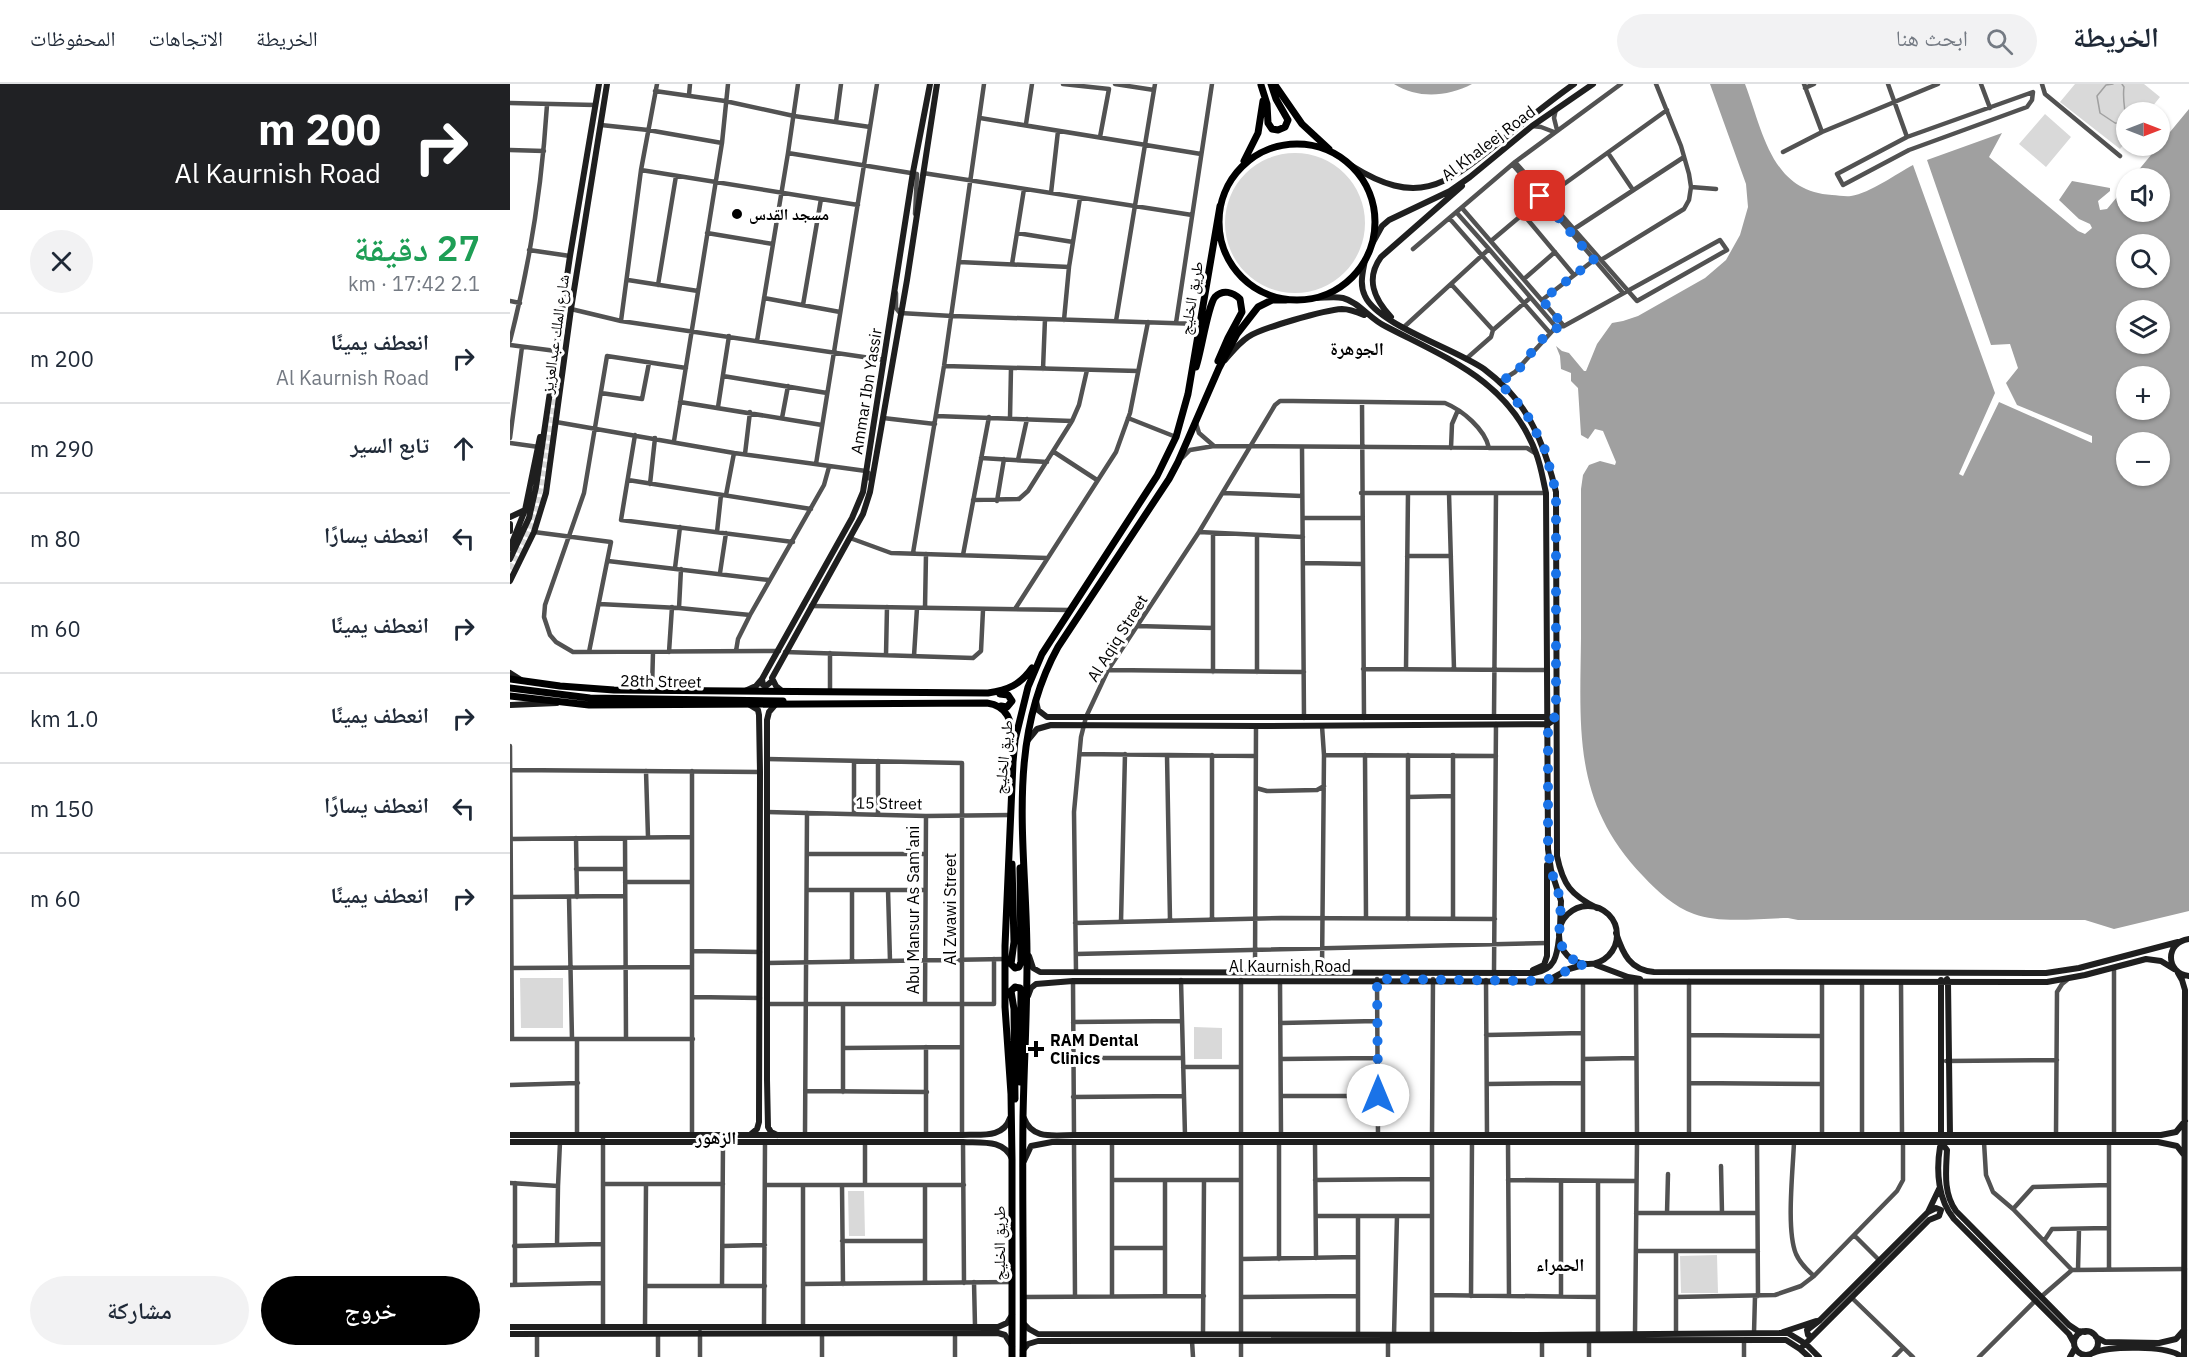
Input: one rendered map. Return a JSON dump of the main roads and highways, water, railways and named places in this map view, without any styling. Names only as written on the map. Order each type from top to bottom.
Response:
[{"type":"main road","points":[[1261,85],[1267,104],[1268,123],[1272,129],[1278,130],[1285,127],[1288,120],[1276,99],[1273,84]]},
{"type":"main road","points":[[1261,85],[1263,112],[1258,134],[1226,189],[1220,206],[1220,239],[1233,267],[1247,283],[1256,289],[1286,300],[1316,298],[1345,284],[1365,260],[1372,244],[1375,223],[1372,202],[1364,183],[1352,166],[1302,124],[1273,84]]},
{"type":"main road","points":[[1235,174],[1257,155],[1288,144],[1312,145],[1336,154]]},
{"type":"main road","name":"طريق الخليج","points":[[1012,1357],[1012,1147],[1005,1023],[1005,959],[1012,762],[1015,740],[1028,687],[1042,654],[1157,476],[1176,437],[1188,394],[1220,206]]},
{"type":"main road","points":[[1188,394],[1200,355],[1212,301],[1221,293],[1230,292],[1240,299],[1242,312],[1222,350],[1207,394]]},
{"type":"main road","name":"طريق الخليج","points":[[1023,1354],[1023,1116],[1027,1000],[1023,823],[1024,748],[1035,699],[1058,647],[1178,462],[1207,394],[1237,334],[1254,311],[1272,300],[1286,300]]},
{"type":"main road","name":"28th Street","points":[[510,681],[580,688],[652,690],[988,693],[1008,690],[1017,685],[1042,654]]},
{"type":"main road","name":"28th Street","points":[[510,681],[568,691],[617,694],[776,695],[812,691]]},
{"type":"main road","name":"28th Street","points":[[510,688],[597,698],[776,700],[806,704]]},
{"type":"main road","points":[[988,693],[1008,695],[1011,698],[1010,706],[998,705]]},
{"type":"main road","name":"28th Street","points":[[510,696],[562,703],[775,705],[987,702],[998,705]]},
{"type":"main road","points":[[998,705],[1011,720],[1012,762]]},
{"type":"main road","points":[[1010,844],[1014,882],[1014,942],[1011,964],[1013,968],[1017,968],[1021,964],[1020,854],[1023,823]]},
{"type":"main road","points":[[1012,1147],[1015,1125],[1015,1082],[1014,1009],[1011,991],[1015,987],[1020,988],[1021,992],[1020,1108],[1023,1133]]},
{"type":"waterway","points":[[2113,84],[2106,85],[2097,96],[2100,113],[2115,123],[2126,125],[2122,84]]},
{"type":"tunnel","points":[[510,569],[523,545],[537,508],[556,395]]},
{"type":"place","name":"مسجد القدس","points":[[737,214]]},
{"type":"place","name":"RAM Dental Clinics","points":[[1036,1049]]},
{"type":"district","name":"الجوهرة","points":[[1357,349]]},
{"type":"district","name":"الزهور","points":[[716,1138]]},
{"type":"district","name":"الحمراء","points":[[1560,1265]]}]
